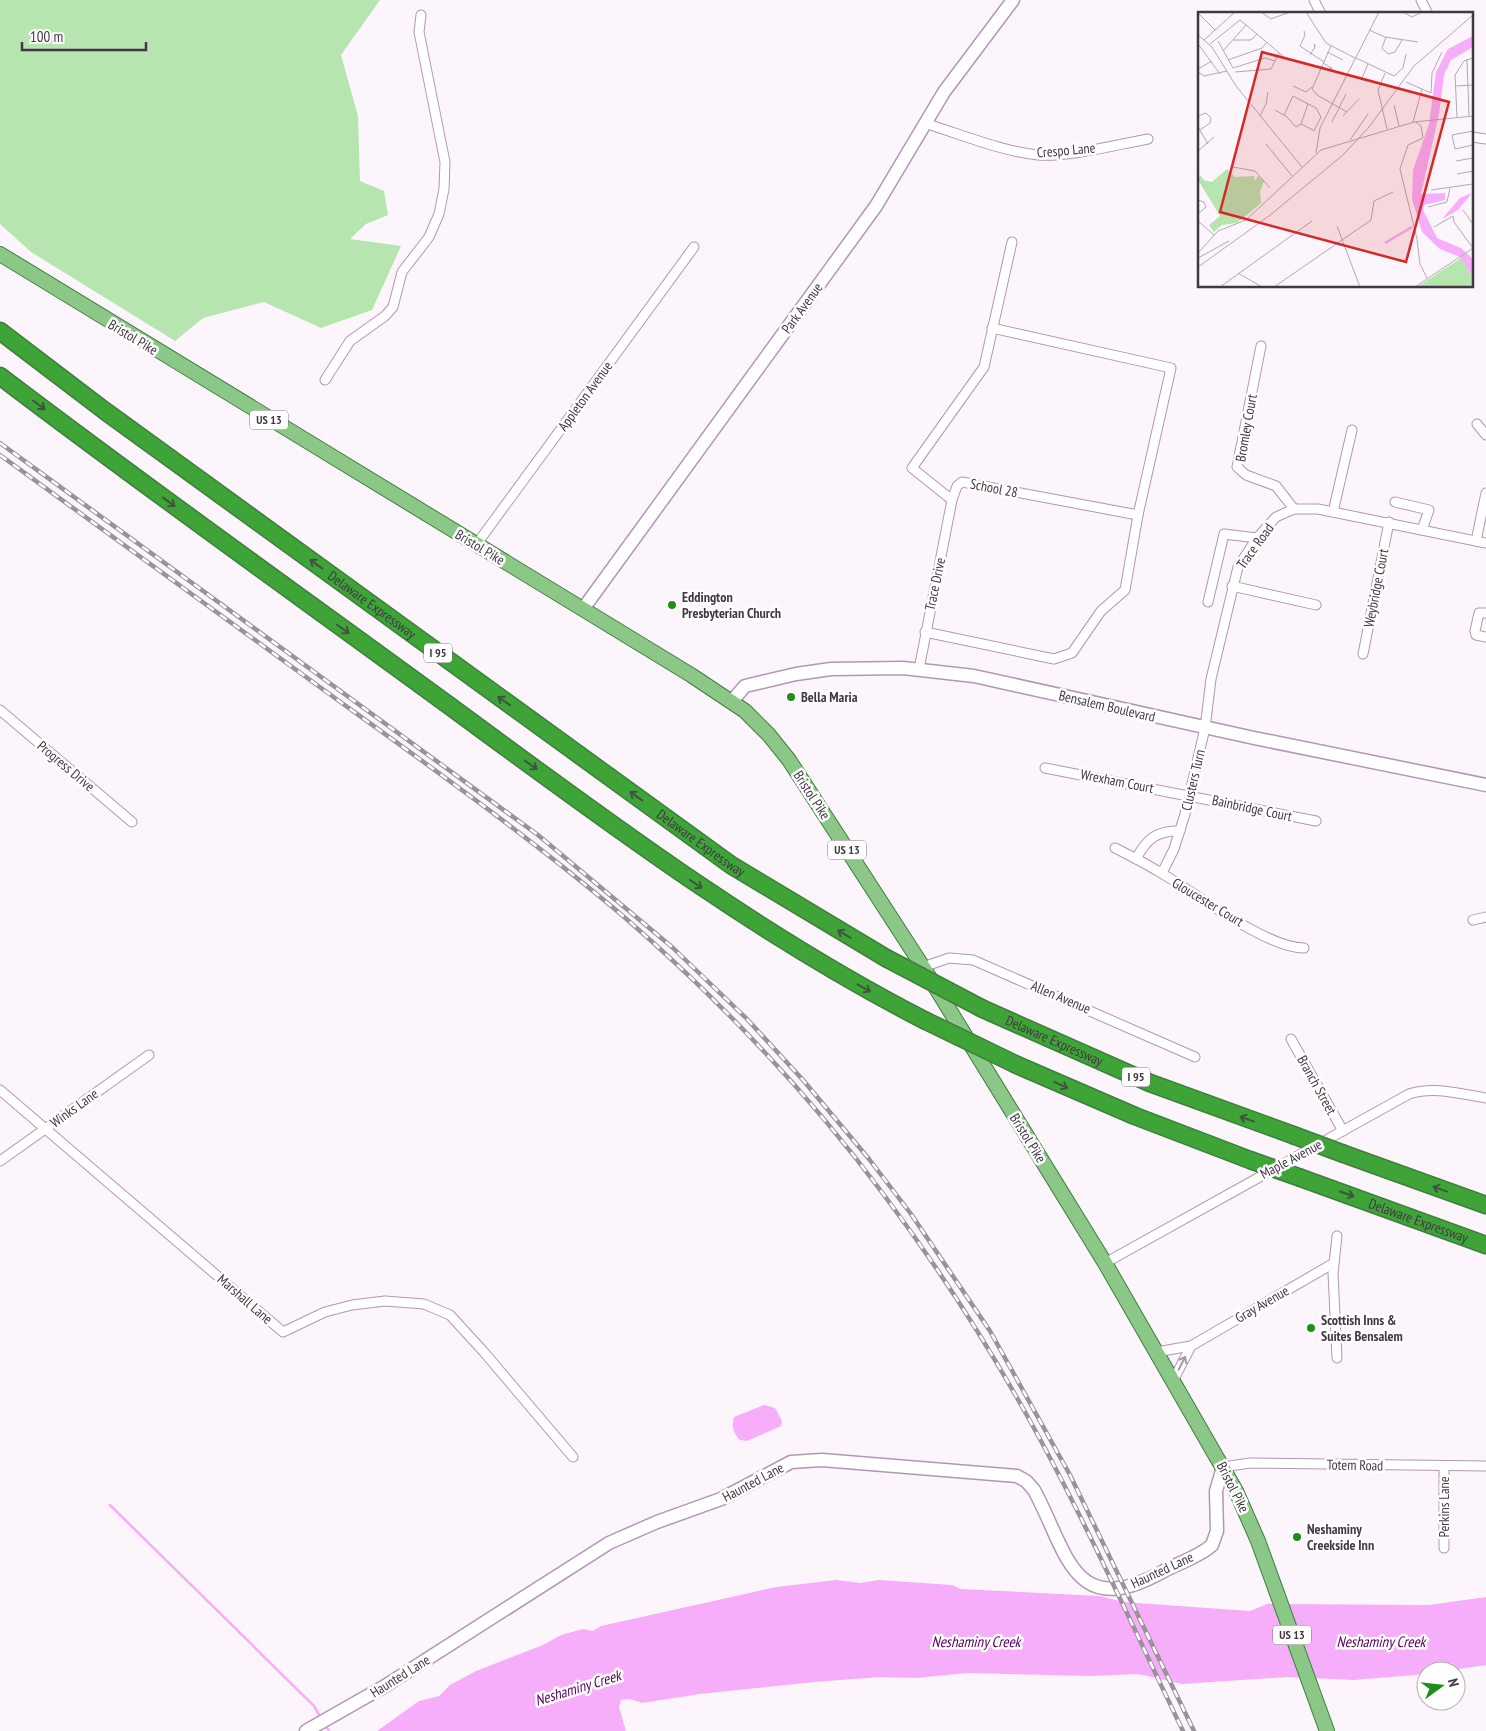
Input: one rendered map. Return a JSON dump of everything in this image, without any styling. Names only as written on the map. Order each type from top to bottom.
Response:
[{"type":"highway","name":"Delaware Expressway","points":[[0,331],[105,411],[731,865],[886,958],[983,1009],[1150,1083],[1486,1205]]},
{"type":"highway","name":"Delaware Expressway","points":[[0,376],[263,571],[679,872],[776,936],[840,975],[924,1020],[1017,1065],[1116,1109],[1250,1160],[1486,1245]]},
{"type":"main road","name":"Bristol Pike","points":[[0,254],[732,701],[761,727],[786,756],[923,967],[1105,1263],[1223,1467],[1236,1491],[1274,1586],[1327,1731]]},
{"type":"street","name":"Park Avenue","points":[[583,609],[876,206],[961,67],[1013,0]]},
{"type":"street","points":[[1314,0],[1320,12]]},
{"type":"street","points":[[1421,0],[1427,12]]},
{"type":"street","points":[[325,380],[350,341],[385,316],[393,307],[400,276],[429,237],[439,214],[444,189],[444,162],[419,32],[421,15]]},
{"type":"street","name":"Crespo Lane","points":[[927,124],[1006,148],[1039,155],[1063,154],[1148,139]]},
{"type":"street","name":"School 28","points":[[1012,242],[984,367],[912,468],[952,500],[957,486],[962,482],[1138,515]]},
{"type":"street","name":"Appleton Avenue","points":[[476,545],[694,247]]},
{"type":"street","points":[[925,632],[1054,659],[1072,653],[1101,611],[1125,590],[1138,515],[1171,368],[992,328]]},
{"type":"street","name":"Bromley Court","points":[[1261,346],[1238,466],[1246,475],[1276,486],[1294,509]]},
{"type":"street","points":[[1477,424],[1486,435]]},
{"type":"street","points":[[1333,512],[1352,430]]},
{"type":"street","points":[[1476,541],[1486,492]]},
{"type":"street","name":"Trace Drive","points":[[918,669],[952,500]]},
{"type":"street","points":[[1395,502],[1429,510],[1422,530]]},
{"type":"street","name":"Trace Road","points":[[1205,728],[1211,679],[1238,567],[1257,538],[1276,517],[1294,509],[1318,508],[1486,543]]},
{"type":"street","name":"Weybridge Court","points":[[1364,654],[1389,522]]},
{"type":"street","points":[[1208,602],[1224,534],[1257,538]]},
{"type":"street","points":[[1232,586],[1316,605]]},
{"type":"street","points":[[1486,613],[1479,613],[1475,631],[1476,635],[1486,637]]},
{"type":"street","name":"Bensalem Boulevard","points":[[732,701],[745,686],[796,674],[850,668],[918,669],[974,676],[1205,728],[1486,785]]},
{"type":"street","name":"Progress Drive","points":[[0,710],[132,822]]},
{"type":"street","name":"Clusters Turn","points":[[1162,873],[1180,831],[1205,728]]},
{"type":"street","name":"Wrexham Court","points":[[1045,768],[1189,795]]},
{"type":"street","name":"Bainbridge Court","points":[[1189,795],[1316,821]]},
{"type":"street","points":[[1136,859],[1144,843],[1150,838],[1167,832],[1180,831]]},
{"type":"street","name":"Gloucester Court","points":[[1115,848],[1162,873],[1223,912],[1270,938],[1295,948],[1304,948]]},
{"type":"street","points":[[1472,920],[1486,916]]},
{"type":"street","name":"Allen Avenue","points":[[923,967],[949,958],[973,960],[1195,1056]]},
{"type":"street","name":"Branch Street","points":[[1291,1038],[1342,1131]]},
{"type":"street","name":"Winks Lane","points":[[0,1161],[149,1055]]},
{"type":"street","name":"Marshall Lane","points":[[0,1090],[283,1332],[325,1312],[352,1305],[386,1301],[424,1304],[450,1314],[483,1350],[573,1457]]},
{"type":"street","name":"Maple Avenue","points":[[1105,1263],[1396,1100],[1421,1091],[1446,1091],[1486,1098]]},
{"type":"street","points":[[1337,1236],[1334,1263],[1338,1358]]},
{"type":"street","name":"Gray Avenue","points":[[1156,1352],[1191,1346],[1334,1263]]},
{"type":"street","points":[[1173,1381],[1191,1346]]},
{"type":"street","name":"Haunted Lane","points":[[306,1731],[385,1686],[609,1543],[649,1525],[721,1499],[791,1462],[822,1460],[1017,1476],[1026,1481],[1034,1490],[1073,1571],[1083,1580],[1105,1587],[1127,1587],[1140,1584],[1209,1548],[1216,1536],[1216,1491],[1223,1467]]},
{"type":"street","name":"Totem Road","points":[[1223,1467],[1250,1463],[1486,1466]]},
{"type":"street","name":"Perkins Lane","points":[[1444,1466],[1444,1548]]},
{"type":"street","points":[[1216,1508],[1236,1491]]},
{"type":"green space","points":[[0,0],[380,0],[341,55],[358,116],[360,181],[384,191],[388,215],[366,224],[350,239],[401,246],[372,310],[321,328],[264,302],[203,318],[175,341],[31,252],[0,224]]},
{"type":"water","points":[[764,1405],[775,1408],[782,1421],[781,1426],[747,1441],[740,1440],[734,1430],[734,1417]]},
{"type":"water","name":"Neshaminy Creek","points":[[836,1580],[860,1583],[879,1580],[952,1585],[961,1589],[1100,1596],[1123,1602],[1250,1611],[1267,1604],[1429,1605],[1486,1597],[1486,1665],[1466,1668],[1466,1661],[1416,1661],[1416,1675],[1354,1680],[1287,1677],[1182,1684],[1138,1674],[1090,1676],[968,1673],[915,1678],[881,1677],[700,1694],[642,1703],[630,1699],[621,1700],[619,1707],[626,1731],[377,1731],[419,1701],[439,1696],[450,1685],[476,1671],[543,1645],[561,1635],[583,1629],[593,1631],[601,1626],[776,1587]]},
{"type":"waterway","points":[[110,1505],[314,1706],[321,1718]]},
{"type":"waterway","points":[[325,1725],[329,1731]]},
{"type":"railway","points":[[0,443],[538,835],[672,947],[746,1018],[803,1080],[869,1159],[911,1214],[990,1331],[1070,1475],[1194,1731]]},
{"type":"railway","points":[[0,455],[447,779],[589,887],[694,980],[761,1048],[825,1120],[884,1195],[936,1268],[985,1344],[1061,1478],[1183,1731]]},
{"type":"place","name":"Eddington Presbyterian Church","points":[[672,605]]},
{"type":"place","name":"Bella Maria","points":[[791,697]]},
{"type":"place","name":"Scottish Inns & Suites Bensalem","points":[[1311,1328]]},
{"type":"place","name":"Neshaminy Creekside Inn","points":[[1297,1537]]}]
